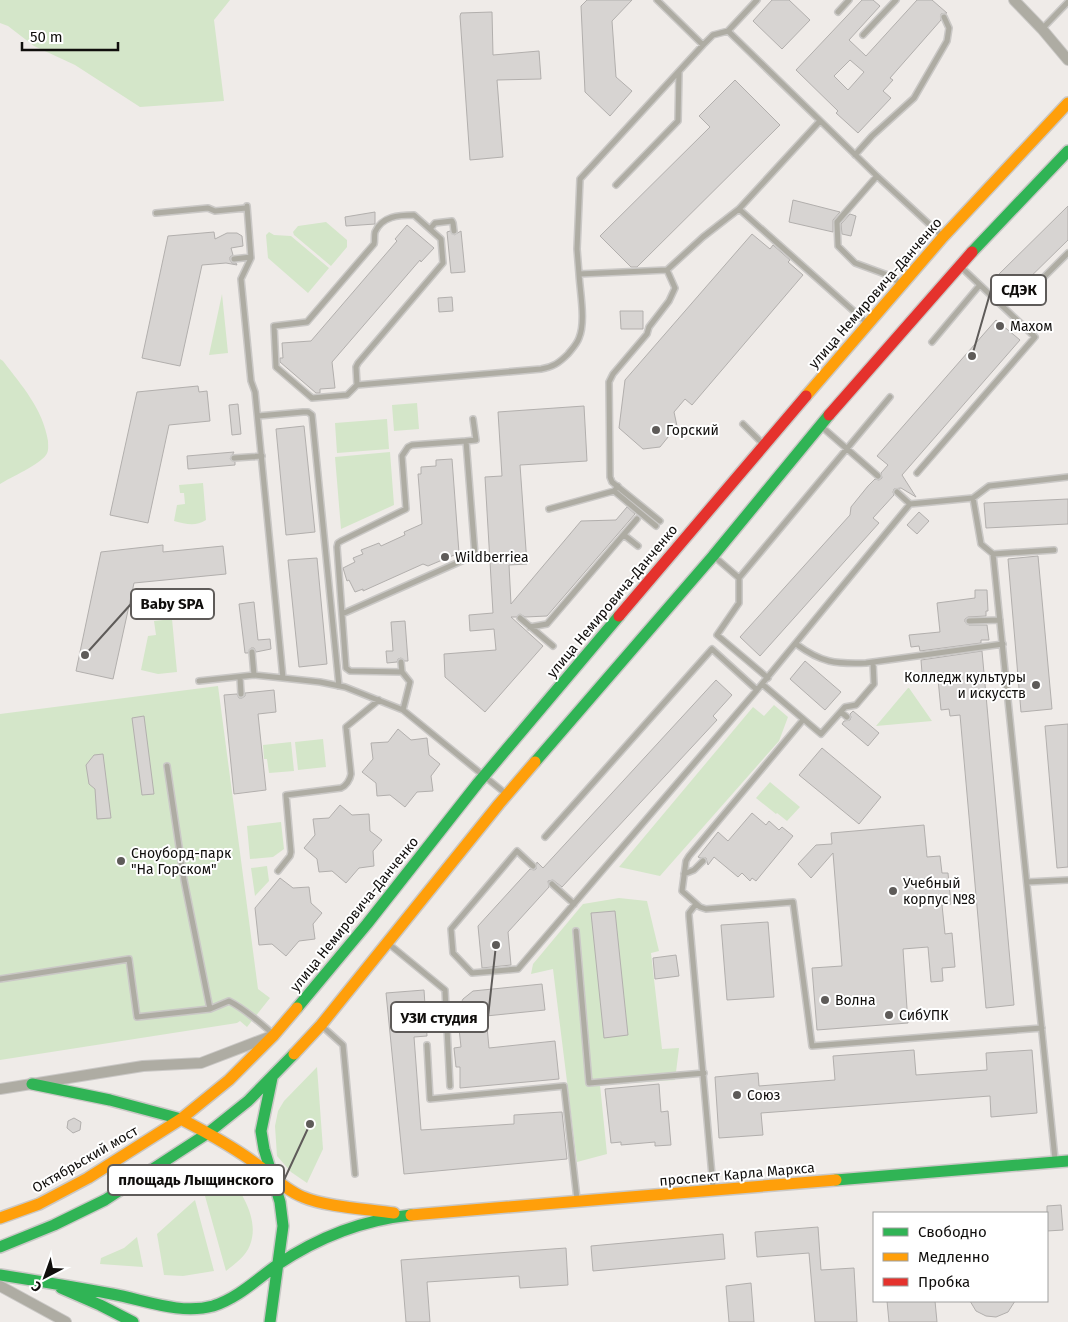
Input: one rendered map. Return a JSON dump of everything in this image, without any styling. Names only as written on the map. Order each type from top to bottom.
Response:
[{"type":"main road","name":"улица Немировича-Данченко","points":[[181,1119],[229,1080],[274,1034],[367,924],[484,776],[764,445],[943,237],[1068,104]]},
{"type":"main road","points":[[0,1247],[54,1225],[104,1200],[208,1133],[248,1101],[272,1078],[321,1025],[507,794],[713,556],[820,426],[960,266],[1068,151]]},
{"type":"main road","points":[[270,1322],[283,1226],[280,1202],[264,1149],[261,1131],[272,1078]]},
{"type":"main road","points":[[32,1084],[110,1100],[181,1119],[208,1133],[263,1168],[272,1178],[303,1197],[319,1202],[364,1210],[408,1215]]},
{"type":"main road","name":"Октябрьский мост","points":[[0,1218],[39,1204],[88,1178],[181,1119]]},
{"type":"main road","name":"проспект Карла Маркса","points":[[408,1215],[1068,1161]]},
{"type":"main road","points":[[0,1275],[43,1281],[129,1298],[168,1308],[190,1310],[211,1307],[234,1298],[277,1266],[316,1242],[352,1227],[408,1215]]},
{"type":"main road","points":[[43,1281],[100,1304],[133,1322]]},
{"type":"street","points":[[1014,0],[1068,60]]},
{"type":"street","points":[[0,1089],[143,1066],[201,1063],[274,1034]]},
{"type":"street","points":[[0,1286],[66,1322]]},
{"type":"lane","points":[[657,0],[703,45]]},
{"type":"lane","points":[[357,385],[356,368],[358,363],[443,263],[441,240],[414,215],[389,217],[375,233],[374,244],[307,322],[276,325],[273,328],[276,367],[310,396],[316,398],[347,396],[357,385],[532,370],[552,367],[559,363],[573,348],[579,337],[582,324],[577,249],[580,179],[713,34],[728,30],[757,0]]},
{"type":"lane","points":[[838,12],[849,0]]},
{"type":"lane","points":[[863,35],[894,0]]},
{"type":"lane","points":[[1042,29],[1066,2]]},
{"type":"lane","points":[[855,155],[872,136],[914,98],[947,42],[949,28],[944,17]]},
{"type":"lane","points":[[728,30],[855,155],[943,237]]},
{"type":"lane","points":[[616,185],[678,120],[679,71]]},
{"type":"lane","points":[[579,274],[667,270],[703,237],[739,209],[820,120]]},
{"type":"lane","points":[[877,176],[837,222],[838,246],[855,263],[892,277],[902,286]]},
{"type":"lane","points":[[156,213],[208,208],[215,211],[247,207],[251,257],[241,279],[251,381],[256,392],[283,678]]},
{"type":"lane","points":[[739,209],[868,324]]},
{"type":"lane","points":[[430,229],[435,223],[452,222],[454,231]]},
{"type":"lane","points":[[1032,290],[1068,253]]},
{"type":"lane","points":[[234,258],[251,257]]},
{"type":"lane","points":[[917,473],[1034,337],[960,266]]},
{"type":"lane","points":[[656,526],[616,489],[610,477],[609,382],[613,374],[647,334],[649,327],[669,301],[675,288],[667,270]]},
{"type":"lane","points":[[932,342],[979,286]]},
{"type":"lane","points":[[768,678],[717,634],[739,603],[739,578],[890,397]]},
{"type":"lane","points":[[258,416],[308,412],[312,415],[314,421],[339,686]]},
{"type":"lane","points":[[402,672],[348,670],[346,668],[338,543],[406,510],[402,456],[408,447],[412,445],[476,440],[473,419]]},
{"type":"lane","points":[[743,424],[764,445]]},
{"type":"lane","points":[[820,426],[878,476]]},
{"type":"lane","points":[[342,614],[475,555],[466,441]]},
{"type":"lane","points":[[234,458],[262,456]]},
{"type":"lane","points":[[533,866],[517,851],[451,929],[453,953],[472,973],[518,969],[768,678],[910,504],[973,498],[989,486],[1068,477]]},
{"type":"lane","points":[[549,509],[616,489]]},
{"type":"lane","points":[[616,489],[660,521]]},
{"type":"lane","points":[[897,492],[910,504]]},
{"type":"lane","points":[[973,498],[981,544],[993,554],[1054,550]]},
{"type":"lane","points":[[530,627],[547,624],[637,520]]},
{"type":"lane","points":[[624,535],[638,546]]},
{"type":"lane","points":[[993,554],[1056,1162]]},
{"type":"lane","points":[[713,556],[739,578]]},
{"type":"lane","points":[[520,618],[553,646]]},
{"type":"lane","points":[[969,621],[1000,620]]},
{"type":"lane","points":[[796,644],[809,654],[828,662],[849,663],[873,662],[1002,644]]},
{"type":"lane","points":[[545,837],[712,649],[757,690]]},
{"type":"lane","points":[[252,652],[254,675]]},
{"type":"lane","points":[[401,662],[402,672],[410,682],[403,710]]},
{"type":"lane","points":[[762,684],[822,734],[846,706],[858,703],[874,684],[873,662]]},
{"type":"lane","points":[[200,681],[254,675],[283,678],[339,686],[379,700],[403,710],[507,794]]},
{"type":"lane","points":[[240,677],[241,694]]},
{"type":"lane","points":[[278,871],[291,852],[286,795],[341,788],[345,785],[351,774],[346,727],[379,700]]},
{"type":"lane","points":[[841,712],[847,717]]},
{"type":"lane","points":[[803,720],[689,856],[682,891],[696,904],[706,909],[793,902],[812,1046],[1042,1028]]},
{"type":"lane","points":[[167,766],[184,880],[210,1009]]},
{"type":"lane","points":[[684,874],[694,870],[703,861]]},
{"type":"lane","points":[[1027,882],[1068,880]]},
{"type":"lane","points":[[552,884],[574,904]]},
{"type":"lane","points":[[696,904],[689,913],[689,916],[714,1191]]},
{"type":"lane","points":[[576,931],[589,1083],[704,1073]]},
{"type":"lane","points":[[387,942],[445,990],[450,1086]]},
{"type":"lane","points":[[0,979],[129,959],[137,1017],[210,1009],[229,1000],[243,1007],[274,1034]]},
{"type":"lane","points":[[321,1025],[343,1045],[355,1174]]},
{"type":"lane","points":[[427,1045],[430,1099],[564,1086],[577,1202]]},
{"type":"green space","points":[[0,0],[230,0],[214,20],[224,101],[140,107],[75,65],[34,46],[8,26],[0,23]]},
{"type":"green space","points":[[326,222],[347,240],[347,247],[331,266],[294,235],[293,232],[298,226]]},
{"type":"green space","points":[[269,232],[274,235],[291,236],[329,268],[308,293],[268,258],[266,235]]},
{"type":"green space","points":[[222,294],[228,353],[209,355]]},
{"type":"green space","points":[[0,359],[37,408],[48,441],[48,452],[37,463],[0,484]]},
{"type":"green space","points":[[417,403],[419,429],[394,431],[392,405]]},
{"type":"green space","points":[[387,419],[389,449],[337,453],[335,423]]},
{"type":"green space","points":[[390,452],[394,505],[341,529],[335,457]]},
{"type":"green space","points":[[203,483],[206,520],[194,524],[174,521],[177,505],[185,504],[184,493],[180,493],[179,485]]},
{"type":"green space","points":[[172,619],[177,672],[158,674],[141,670],[148,636],[156,635],[154,621]]},
{"type":"green space","name":"Сноуборд-парк \"На Горском\"","points":[[218,686],[258,989],[270,998],[247,1027],[240,1021],[0,1060],[0,714]]},
{"type":"green space","points":[[908,688],[932,721],[876,726]]},
{"type":"green space","points":[[774,705],[788,717],[779,741],[660,876],[619,867],[753,707],[764,716]]},
{"type":"green space","points":[[323,739],[326,767],[298,770],[295,742]]},
{"type":"green space","points":[[291,742],[294,771],[269,773],[267,759],[264,759],[263,745]]},
{"type":"green space","points":[[770,782],[800,807],[787,821],[756,798]]},
{"type":"green space","points":[[281,822],[284,849],[273,857],[250,859],[247,826]]},
{"type":"green space","points":[[267,866],[269,881],[255,896],[251,868]]},
{"type":"green space","points":[[619,898],[647,901],[659,951],[651,953],[662,1049],[679,1048],[675,1080],[600,1085],[607,1154],[577,1162],[553,969],[531,974],[533,964],[583,904]]},
{"type":"green space","points":[[317,1067],[323,1149],[307,1183],[291,1172],[277,1156],[275,1126],[278,1111],[284,1101]]},
{"type":"green space","points":[[228,1172],[248,1207],[253,1226],[250,1245],[246,1253],[226,1271],[205,1196]]},
{"type":"green space","points":[[195,1200],[214,1271],[183,1276],[164,1275],[157,1234]]},
{"type":"green space","points":[[137,1237],[143,1267],[100,1264],[101,1258],[124,1248]]},
{"type":"building","points":[[587,0],[632,0],[612,21],[616,77],[632,91],[610,116],[585,92],[581,6]]},
{"type":"building","points":[[772,0],[789,0],[810,20],[782,49],[753,21]]},
{"type":"building","points":[[862,0],[873,0],[880,6],[849,40],[866,56],[917,0],[932,0],[947,13],[941,14],[941,20],[890,78],[893,80],[883,91],[891,98],[858,133],[836,113],[838,111],[796,70]],"holes":[[[850,60],[864,72],[848,90],[834,76]]]},
{"type":"building","points":[[492,12],[493,55],[539,51],[541,79],[497,80],[503,157],[470,160],[460,16],[461,13]]},
{"type":"building","points":[[735,80],[780,125],[637,267],[631,267],[600,236],[710,127],[699,116]]},
{"type":"building","points":[[793,200],[840,212],[833,220],[833,232],[789,222]]},
{"type":"building","points":[[1068,206],[1068,240],[1014,293],[997,276]]},
{"type":"building","points":[[375,212],[375,224],[346,226],[345,217]]},
{"type":"building","points":[[850,214],[856,216],[851,236],[842,234],[841,224]]},
{"type":"building","points":[[407,225],[434,248],[421,262],[420,260],[332,362],[335,388],[320,389],[320,393],[316,393],[280,362],[280,358],[283,358],[282,343],[311,341],[397,241],[395,239]]},
{"type":"building","points":[[450,231],[454,235],[461,231],[465,272],[451,273],[447,232]]},
{"type":"building","points":[[214,232],[215,239],[227,233],[237,233],[242,236],[243,246],[231,248],[233,255],[230,257],[230,260],[237,265],[226,263],[202,265],[180,366],[142,358],[168,236]]},
{"type":"building","points":[[752,234],[770,249],[773,245],[803,275],[692,405],[685,399],[674,412],[677,426],[660,447],[643,449],[619,428],[625,380]]},
{"type":"building","points":[[452,297],[453,311],[439,312],[438,298]]},
{"type":"building","points":[[620,311],[643,311],[643,329],[621,329]]},
{"type":"building","points":[[996,320],[1020,340],[902,475],[916,497],[901,488],[894,489],[894,495],[873,518],[879,523],[760,656],[740,637],[850,515],[851,507],[868,486],[875,479],[879,480],[882,478],[881,473],[888,465],[877,456]]},
{"type":"building","points":[[198,386],[199,392],[207,391],[210,421],[169,425],[148,523],[110,515],[137,392]]},
{"type":"building","points":[[238,404],[241,434],[232,435],[229,405]]},
{"type":"building","points":[[584,406],[587,461],[520,465],[527,564],[509,565],[511,604],[581,521],[616,520],[627,507],[635,514],[547,616],[525,617],[520,614],[516,617],[511,617],[543,646],[485,712],[445,677],[444,654],[496,650],[494,629],[470,631],[469,615],[493,613],[485,477],[502,476],[498,412]]},
{"type":"building","points":[[304,426],[315,532],[286,535],[276,429]]},
{"type":"building","points":[[234,452],[230,459],[235,462],[235,465],[188,469],[187,456]]},
{"type":"building","points":[[452,459],[459,553],[428,566],[423,564],[363,591],[363,589],[355,592],[349,580],[347,581],[343,568],[355,562],[353,558],[363,554],[361,550],[379,543],[381,546],[405,535],[404,532],[422,524],[418,474],[421,474],[421,467],[436,466],[436,460]]},
{"type":"building","points":[[1068,499],[1068,524],[986,528],[984,503]]},
{"type":"building","points":[[919,512],[929,521],[917,534],[907,525]]},
{"type":"building","points":[[163,545],[163,552],[223,546],[226,574],[134,583],[113,679],[76,671],[101,552]]},
{"type":"building","points":[[1038,556],[1052,709],[1021,712],[1008,559]]},
{"type":"building","points":[[317,558],[327,664],[299,667],[288,560]]},
{"type":"building","points":[[975,590],[987,590],[988,611],[986,611],[986,616],[968,617],[965,619],[965,622],[969,625],[987,625],[989,640],[981,640],[981,643],[920,651],[919,646],[911,647],[909,635],[940,632],[937,603],[975,598]]},
{"type":"building","points":[[254,602],[258,640],[270,639],[271,649],[256,652],[254,648],[251,648],[248,653],[245,653],[239,604]]},
{"type":"building","points":[[405,621],[408,661],[401,658],[397,662],[387,663],[386,651],[393,651],[391,622]]},
{"type":"building","points":[[982,651],[1014,1005],[986,1008],[960,715],[950,716],[949,709],[941,710],[938,679],[926,680],[925,673],[922,673],[921,660]]},
{"type":"building","points":[[805,661],[841,692],[825,710],[790,679]]},
{"type":"building","points":[[716,680],[732,695],[713,716],[717,720],[562,887],[553,880],[548,881],[549,887],[508,932],[511,965],[482,968],[478,926],[530,869],[536,869],[537,862],[543,868]]},
{"type":"building","points":[[274,690],[276,712],[258,714],[266,790],[234,794],[224,695],[237,694],[239,698],[242,698],[245,696],[245,693]]},
{"type":"building","points":[[853,711],[879,733],[868,746],[842,724],[844,721],[850,720],[850,714]]},
{"type":"building","points":[[144,716],[154,794],[142,795],[132,718]]},
{"type":"building","points":[[1068,724],[1068,867],[1057,868],[1045,726]]},
{"type":"building","points":[[398,729],[411,740],[427,738],[429,755],[440,764],[431,776],[433,791],[417,792],[405,807],[390,795],[377,796],[376,783],[362,772],[373,759],[371,743],[388,742]]},
{"type":"building","points":[[822,748],[881,797],[859,824],[799,775]]},
{"type":"building","points":[[103,754],[111,818],[97,819],[95,789],[89,784],[86,765],[94,755]]},
{"type":"building","points":[[340,805],[352,815],[369,814],[370,831],[382,840],[373,851],[374,866],[359,868],[346,883],[332,871],[319,872],[317,859],[304,848],[315,835],[313,819],[329,818]]},
{"type":"building","points":[[752,813],[766,825],[769,821],[779,830],[782,827],[793,836],[756,881],[752,878],[750,881],[742,873],[738,877],[714,857],[708,865],[706,858],[698,857],[718,832],[728,841]]},
{"type":"building","name":"Учебный корпус №8","points":[[924,825],[927,857],[940,856],[942,873],[948,873],[951,904],[942,905],[945,934],[952,933],[955,967],[942,968],[943,981],[931,982],[928,947],[903,949],[908,1023],[817,1030],[812,968],[842,966],[833,853],[811,878],[798,864],[816,845],[832,844],[831,833]]},
{"type":"building","points":[[280,878],[293,888],[309,887],[311,903],[322,913],[313,924],[315,939],[299,941],[286,956],[272,944],[259,945],[255,908]]},
{"type":"building","points":[[615,911],[628,1035],[604,1038],[591,913]]},
{"type":"building","points":[[768,922],[774,997],[727,1000],[721,925]]},
{"type":"building","points":[[676,955],[679,976],[655,979],[653,958]]},
{"type":"building","points":[[542,984],[545,1010],[486,1016],[489,1048],[555,1041],[559,1079],[460,1088],[460,1067],[456,1067],[454,1048],[461,1047],[458,1009],[463,999],[473,991]]},
{"type":"building","points":[[424,990],[427,1036],[414,1037],[421,1130],[514,1124],[514,1115],[562,1112],[567,1159],[404,1174],[386,993]]},
{"type":"building","points":[[914,1050],[916,1075],[987,1070],[986,1053],[1032,1050],[1037,1113],[991,1117],[990,1096],[761,1113],[763,1135],[719,1138],[715,1077],[758,1073],[759,1086],[835,1080],[833,1056]]},
{"type":"building","points":[[659,1084],[661,1112],[668,1111],[671,1145],[655,1146],[655,1142],[621,1145],[621,1142],[611,1143],[605,1089]]},
{"type":"building","points":[[74,1118],[81,1122],[80,1130],[73,1133],[67,1128],[68,1121]]},
{"type":"building","points":[[1061,1205],[1063,1230],[1048,1231],[1047,1206]]},
{"type":"building","points":[[818,1227],[821,1270],[854,1268],[857,1322],[815,1322],[809,1253],[757,1257],[755,1232]]},
{"type":"building","points":[[723,1234],[725,1259],[593,1271],[591,1246]]},
{"type":"building","points":[[566,1248],[568,1285],[520,1288],[519,1276],[427,1282],[430,1322],[406,1322],[401,1260]]},
{"type":"building","points":[[751,1283],[754,1322],[729,1322],[726,1286]]},
{"type":"building","points":[[887,1302],[935,1302],[937,1322],[889,1322]]},
{"type":"building","points":[[971,1302],[1014,1302],[1008,1312],[996,1317],[986,1316],[976,1311]]},
{"type":"traffic: fast","points":[[972,252],[1068,151]]},
{"type":"traffic: fast","points":[[535,762],[713,556],[829,415]]},
{"type":"traffic: fast","points":[[297,1008],[367,924],[478,783],[619,616]]},
{"type":"traffic: fast","points":[[0,1247],[54,1225],[105,1200],[208,1133],[248,1101],[294,1054]]},
{"type":"traffic: fast","points":[[270,1322],[283,1226],[280,1202],[264,1149],[261,1131],[272,1078]]},
{"type":"traffic: fast","points":[[32,1084],[110,1100],[181,1119]]},
{"type":"traffic: fast","points":[[836,1180],[1068,1161]]},
{"type":"traffic: fast","points":[[0,1275],[112,1294],[162,1306],[188,1309],[201,1308],[213,1306],[231,1298],[277,1265],[308,1246],[358,1226],[393,1217],[411,1215]]},
{"type":"traffic: fast","points":[[61,1288],[133,1322]]},
{"type":"traffic: slow","points":[[806,396],[943,237],[1068,103]]},
{"type":"traffic: slow","points":[[294,1054],[321,1025],[535,762]]},
{"type":"traffic: slow","points":[[0,1218],[39,1204],[88,1178],[181,1119],[229,1080],[274,1035],[297,1008]]},
{"type":"traffic: slow","points":[[181,1119],[234,1149],[287,1188],[303,1197],[335,1205],[394,1213]]},
{"type":"traffic: slow","points":[[411,1215],[836,1180]]},
{"type":"traffic: jam","points":[[829,415],[972,252]]},
{"type":"traffic: jam","points":[[619,616],[806,396]]},
{"type":"place","name":"Махом","points":[[1000,326]]},
{"type":"place","name":"СДЭК","points":[[972,356]]},
{"type":"place","name":"Горский","points":[[656,430]]},
{"type":"place","name":"Wildberriea","points":[[445,557]]},
{"type":"place","name":"Baby SPA","points":[[85,655]]},
{"type":"place","name":"Колледж культуры и искусств","points":[[1036,685]]},
{"type":"place","name":"Сноуборд-парк \"На Горском\"","points":[[121,861]]},
{"type":"place","name":"Учебный корпус №8","points":[[893,891]]},
{"type":"place","name":"УЗИ студия","points":[[496,945]]},
{"type":"place","name":"Волна","points":[[825,1000]]},
{"type":"place","name":"СибУПК","points":[[889,1015]]},
{"type":"place","name":"Союз","points":[[737,1095]]},
{"type":"place","name":"площадь Лыщинского","points":[[310,1124]]}]
